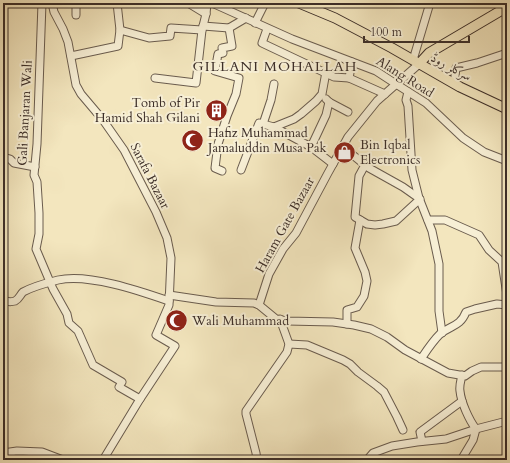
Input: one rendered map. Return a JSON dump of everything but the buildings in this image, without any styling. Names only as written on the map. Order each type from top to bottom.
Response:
[{"type":"main road","name":"سرکلر روڈ","points":[[299,3],[335,18],[392,48],[454,84],[507,109]]},
{"type":"main road","points":[[416,62],[507,7]]},
{"type":"street","name":"Gali Banjaran Wali","points":[[42,3],[37,144],[34,175],[37,182],[39,213],[39,234],[36,249],[50,282],[67,314],[69,323],[78,331],[93,365],[122,382],[119,387],[140,399]]},
{"type":"street","name":"Sarafa Bazaar","points":[[52,3],[54,12],[68,42],[76,85],[81,94],[103,120],[124,150],[156,212],[167,238],[170,258],[169,300]]},
{"type":"street","points":[[76,3],[76,15]]},
{"type":"street","points":[[70,56],[118,46],[120,30],[117,3]]},
{"type":"street","points":[[188,3],[206,14]]},
{"type":"street","points":[[156,78],[196,83],[202,28],[207,3]]},
{"type":"street","name":"Alang Road","points":[[212,3],[292,40],[376,71],[426,103],[463,138],[484,152],[507,161]]},
{"type":"street","points":[[255,23],[264,3]]},
{"type":"street","points":[[416,62],[430,3]]},
{"type":"street","points":[[120,30],[149,38],[170,36],[171,28],[229,28],[246,18]]},
{"type":"street","points":[[222,171],[215,168],[218,144],[236,94],[239,78],[215,71],[218,54],[223,53],[222,48],[232,46],[229,28]]},
{"type":"street","points":[[267,29],[262,42],[334,77],[349,78],[385,94]]},
{"type":"street","points":[[454,84],[456,68],[476,63],[507,52]]},
{"type":"street","points":[[349,78],[352,62]]},
{"type":"street","name":"Haram Gate Bazaar","points":[[259,305],[269,274],[283,249],[296,233],[348,137],[377,102],[416,62]]},
{"type":"street","points":[[274,127],[294,119],[322,94],[326,72]]},
{"type":"street","points":[[263,124],[272,100],[274,84]]},
{"type":"street","points":[[408,92],[406,100],[408,106],[412,170],[420,199],[432,232],[439,264],[439,311],[442,333]]},
{"type":"street","points":[[322,94],[329,102],[348,112]]},
{"type":"street","points":[[311,147],[326,115],[329,102]]},
{"type":"street","points":[[241,170],[259,122],[274,127],[311,147],[333,164]]},
{"type":"street","points":[[343,147],[369,168],[403,187],[420,199]]},
{"type":"street","points":[[3,157],[10,159],[14,163],[35,167]]},
{"type":"street","points":[[365,165],[359,176],[355,218],[367,224],[375,225],[396,221],[420,199]]},
{"type":"street","points":[[347,324],[347,310],[357,308],[364,296],[367,281],[355,248],[360,220]]},
{"type":"street","points":[[428,220],[445,220],[479,235],[489,250],[502,262],[507,295]]},
{"type":"street","points":[[3,300],[8,302],[17,300],[21,294],[33,287],[64,278],[89,280],[126,287],[169,300],[254,303],[259,305],[276,319],[287,321],[333,322],[371,329],[385,335],[405,350],[448,373],[462,376],[465,376],[481,367],[507,366]]},
{"type":"street","points":[[104,460],[140,399],[175,346],[156,335],[169,300]]},
{"type":"street","points":[[421,359],[429,346],[442,333],[458,324],[463,319],[466,312],[497,304],[507,305]]},
{"type":"street","points":[[256,460],[256,453],[246,411],[287,352],[289,344],[280,319]]},
{"type":"street","points":[[289,344],[307,345],[350,364],[384,392],[403,430]]},
{"type":"street","points":[[461,460],[474,440],[476,429],[462,401],[459,390],[462,376]]},
{"type":"street","points":[[422,441],[420,432],[462,401]]},
{"type":"street","points":[[367,460],[373,453],[392,446],[446,439],[507,421]]},
{"type":"street","points":[[3,453],[17,451],[42,452],[63,460]]},
{"type":"place","name":"Tomb of Pir Hamid Shah Gilani","points":[[216,110]]},
{"type":"place","name":"Hafiz Muhammad Jamaluddin Musa Pak","points":[[192,140]]},
{"type":"place","name":"Bin Iqbal Electronics","points":[[345,152]]},
{"type":"place","name":"Wali Muhammad","points":[[177,321]]},
{"type":"district","name":"GILLANI MOHALLAH","points":[[275,66]]}]
